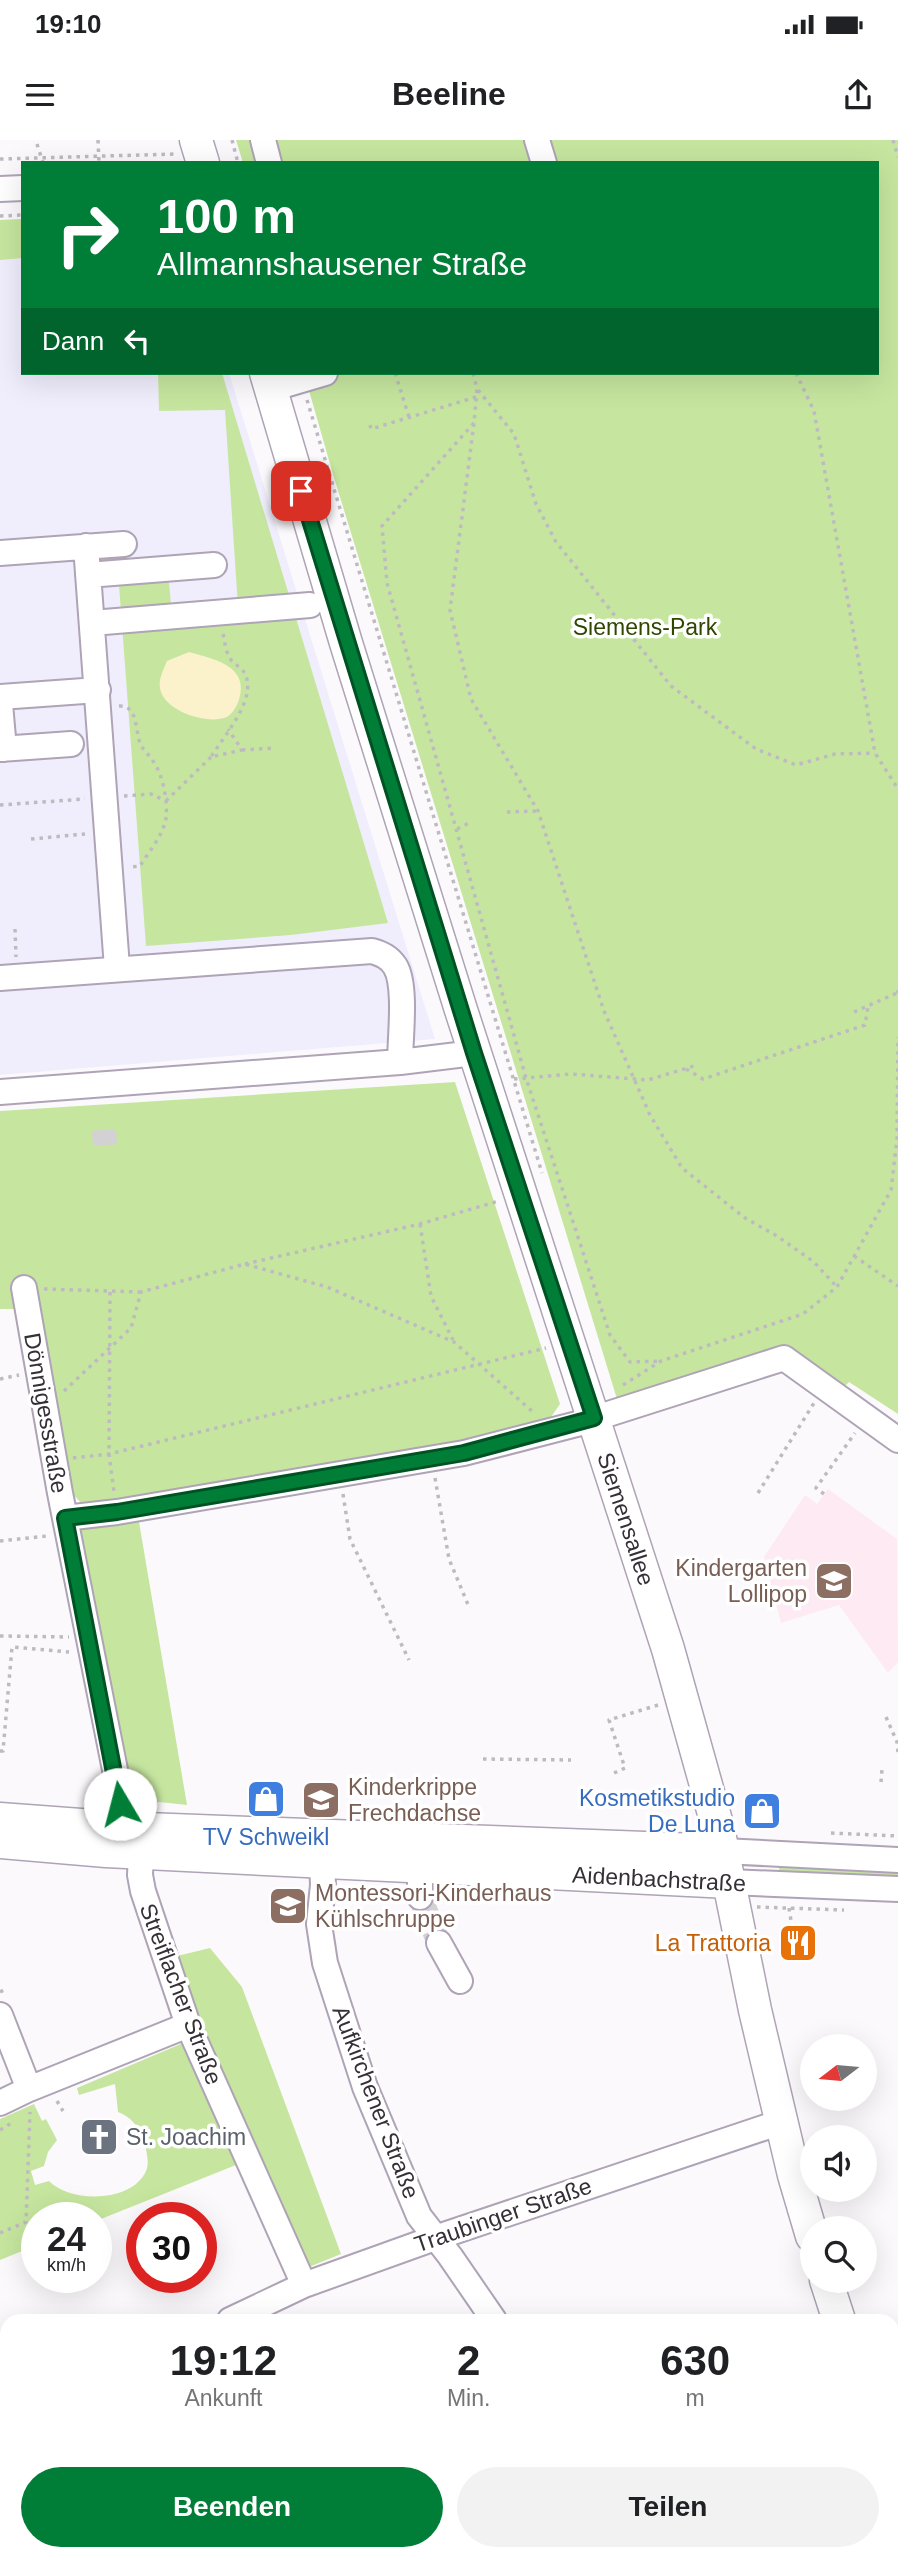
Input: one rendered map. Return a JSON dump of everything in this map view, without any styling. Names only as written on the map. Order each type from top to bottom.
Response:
[{"type":"main road","name":"Siemensallee","points":[[268,381],[346,643],[474,1053],[569,1342],[602,1416],[726,1866],[755,2010],[807,2216]]},
{"type":"main road","name":"Aidenbachstraße","points":[[0,1819],[726,1866]]},
{"type":"main road","name":"Aidenbachstraße","points":[[0,1842],[141,1853],[420,1866],[726,1866]]},
{"type":"main road","points":[[830,2293],[837,2314]]},
{"type":"street","points":[[263,140],[268,161]]},
{"type":"street","points":[[537,140],[543,161]]},
{"type":"street","points":[[0,189],[21,188]]},
{"type":"street","points":[[268,381],[317,375]]},
{"type":"street","points":[[0,553],[124,544]]},
{"type":"street","points":[[86,546],[117,968]]},
{"type":"street","points":[[88,575],[214,565]]},
{"type":"street","points":[[92,622],[310,606]]},
{"type":"street","points":[[0,697],[98,698]]},
{"type":"street","points":[[0,704],[2,749],[71,744]]},
{"type":"street","points":[[9,978],[372,951],[385,956],[396,968],[400,987],[400,1062]]},
{"type":"street","points":[[0,1092],[400,1062],[474,1053]]},
{"type":"street","name":"Dönnigesstraße","points":[[24,1288],[44,1410],[118,1790],[121,1828]]},
{"type":"street","points":[[67,1525],[117,1512],[464,1453],[602,1416],[784,1359],[898,1440]]},
{"type":"street","name":"Streiflacher Straße","points":[[141,1853],[140,1875],[143,1891],[188,2025],[237,2151],[304,2285]]},
{"type":"street","name":"Aidenbachstraße","points":[[726,1866],[898,1860]]},
{"type":"street","name":"Aufkirchener Straße","points":[[322,1861],[323,1885],[319,1924],[325,1963],[365,2087],[419,2216],[437,2237],[490,2314]]},
{"type":"street","points":[[420,1866],[420,1898]]},
{"type":"street","name":"Aidenbachstraße","points":[[726,1866],[898,1889]]},
{"type":"street","points":[[439,1943],[460,1981]]},
{"type":"street","points":[[0,2015],[29,2089]]},
{"type":"street","points":[[0,2104],[29,2089],[188,2025]]},
{"type":"street","name":"Traubinger Straße","points":[[243,2314],[304,2285],[437,2237],[781,2122]]},
{"type":"path","points":[[99,140],[99,161]]},
{"type":"path","points":[[232,140],[237,161]]},
{"type":"path","points":[[893,140],[898,157]]},
{"type":"path","points":[[37,144],[42,161]]},
{"type":"path","points":[[0,159],[193,152]]},
{"type":"path","points":[[0,216],[21,215]]},
{"type":"path","points":[[396,375],[409,417]]},
{"type":"path","points":[[474,375],[477,389],[474,423],[450,610],[471,699],[538,811],[604,1010],[650,1115],[682,1168],[745,1218],[814,1262],[837,1287]]},
{"type":"path","points":[[797,375],[814,411],[875,753],[898,789]]},
{"type":"path","points":[[300,379],[545,1183]]},
{"type":"path","points":[[477,389],[514,434],[536,504],[556,542],[671,686],[756,749],[796,765],[835,754],[875,753]]},
{"type":"path","points":[[370,425],[371,429],[476,396]]},
{"type":"path","points":[[474,423],[382,526],[387,583],[526,1078],[610,1335],[630,1362],[661,1361]]},
{"type":"path","points":[[166,801],[211,757],[246,703],[248,687],[244,672],[229,658],[223,632]]},
{"type":"path","points":[[98,698],[126,705],[131,709],[140,742],[154,761],[166,801],[166,821],[141,866],[111,868]]},
{"type":"path","points":[[228,729],[242,750]]},
{"type":"path","points":[[211,757],[242,750],[276,748]]},
{"type":"path","points":[[0,805],[152,794],[166,801]]},
{"type":"path","points":[[507,812],[538,811]]},
{"type":"path","points":[[457,829],[471,822]]},
{"type":"path","points":[[31,839],[108,832]]},
{"type":"path","points":[[9,978],[15,929]]},
{"type":"path","points":[[854,1012],[898,993]]},
{"type":"path","points":[[686,1069],[703,1079],[865,1025],[868,1007]]},
{"type":"path","points":[[602,1416],[609,1393],[661,1361],[803,1314],[837,1287],[891,1191],[897,1139],[898,1037]]},
{"type":"path","points":[[506,1081],[571,1074],[648,1080],[697,1065]]},
{"type":"path","points":[[24,1288],[141,1292],[245,1264],[420,1224],[501,1201]]},
{"type":"path","points":[[420,1224],[430,1296],[454,1342]]},
{"type":"path","points":[[854,1256],[898,1286]]},
{"type":"path","points":[[245,1264],[327,1287],[454,1342],[553,1430]]},
{"type":"path","points":[[110,1292],[109,1454],[117,1512]]},
{"type":"path","points":[[44,1410],[131,1328],[141,1292]]},
{"type":"path","points":[[54,1460],[109,1454],[481,1366],[569,1342]]},
{"type":"path","points":[[758,1493],[824,1387]]},
{"type":"path","points":[[824,1494],[816,1488],[865,1418]]},
{"type":"path","points":[[432,1458],[449,1559],[469,1607]]},
{"type":"path","points":[[830,1469],[835,1473]]},
{"type":"path","points":[[340,1474],[351,1539],[408,1660]]},
{"type":"path","points":[[0,1541],[21,1540],[67,1525]]},
{"type":"path","points":[[0,1636],[88,1637]]},
{"type":"path","points":[[0,1751],[3,1751],[12,1647],[60,1651]]},
{"type":"path","points":[[0,1692],[8,1693]]},
{"type":"path","points":[[614,1773],[625,1768],[609,1720],[665,1703]]},
{"type":"path","points":[[886,1717],[897,1742],[898,1752]]},
{"type":"path","points":[[483,1759],[571,1760]]},
{"type":"path","points":[[881,1782],[882,1769]]},
{"type":"path","points":[[789,1909],[794,1938]]},
{"type":"path","points":[[0,2233],[26,2222],[29,2089]]},
{"type":"path","points":[[58,2102],[63,2111]]},
{"type":"shaded area","points":[[21,219],[21,375],[230,375],[435,1039],[0,1075],[0,220]]},
{"type":"shaded area","name":"Kindergarten Lollipop","points":[[828,1489],[897,1539],[898,1662],[888,1673],[839,1605],[781,1623],[764,1557],[805,1495],[817,1504]]},
{"type":"green space","name":"Siemens-Park","points":[[236,140],[898,140],[898,1414],[849,1382],[844,1387],[798,1355],[617,1399],[305,375],[879,375],[879,161],[242,161]]},
{"type":"green space","points":[[21,219],[21,258],[0,260],[0,220]]},
{"type":"green space","points":[[158,375],[223,375],[388,923],[291,935],[146,946],[119,585],[169,582],[172,616],[238,607],[225,410],[159,411]]},
{"type":"green space","points":[[455,1082],[560,1404],[551,1417],[462,1440],[86,1508],[66,1487],[35,1309],[0,1309],[0,1111]]},
{"type":"green space","points":[[138,1516],[187,1805],[131,1799],[79,1527]]},
{"type":"green space","points":[[779,1867],[898,1871],[898,1877],[779,1873]]},
{"type":"green space","points":[[210,1948],[242,1987],[341,2254],[309,2267],[195,2014],[177,1956]]},
{"type":"green space","points":[[183,2043],[236,2165],[144,2202],[126,2202],[126,2209],[112,2215],[112,2202],[21,2202],[21,2251],[0,2260],[0,2119],[34,2104],[42,2121],[46,2119],[57,2140],[48,2152],[44,2166],[31,2171],[35,2185],[49,2181],[71,2193],[100,2196],[128,2189],[139,2182],[146,2171],[147,2155],[141,2134],[130,2119],[118,2112],[115,2084],[79,2095],[77,2088]]},
{"type":"sand","points":[[189,652],[219,661],[235,672],[241,688],[239,700],[227,717],[200,718],[180,711],[165,699],[160,684],[167,661]]},
{"type":"tunnel","points":[[104,1130],[105,1145]]},
{"type":"tunnel","points":[[420,1897],[439,1943]]},
{"type":"place","name":"Kindergarten Lollipop","points":[[834,1581]]},
{"type":"place","name":"TV Schweikl","points":[[266,1799]]},
{"type":"place","name":"Kinderkrippe Frechdachse","points":[[321,1800]]},
{"type":"place","name":"Kosmetikstudio De Luna","points":[[762,1811]]},
{"type":"place","name":"Montessori-Kinderhaus Kühlschruppe","points":[[288,1906]]},
{"type":"place","name":"La Trattoria","points":[[798,1943]]},
{"type":"place","name":"St. Joachim","points":[[99,2137]]},
{"type":"route","points":[[120,1804],[65,1518],[117,1512],[464,1453],[594,1418],[474,1053],[301,491]]}]
